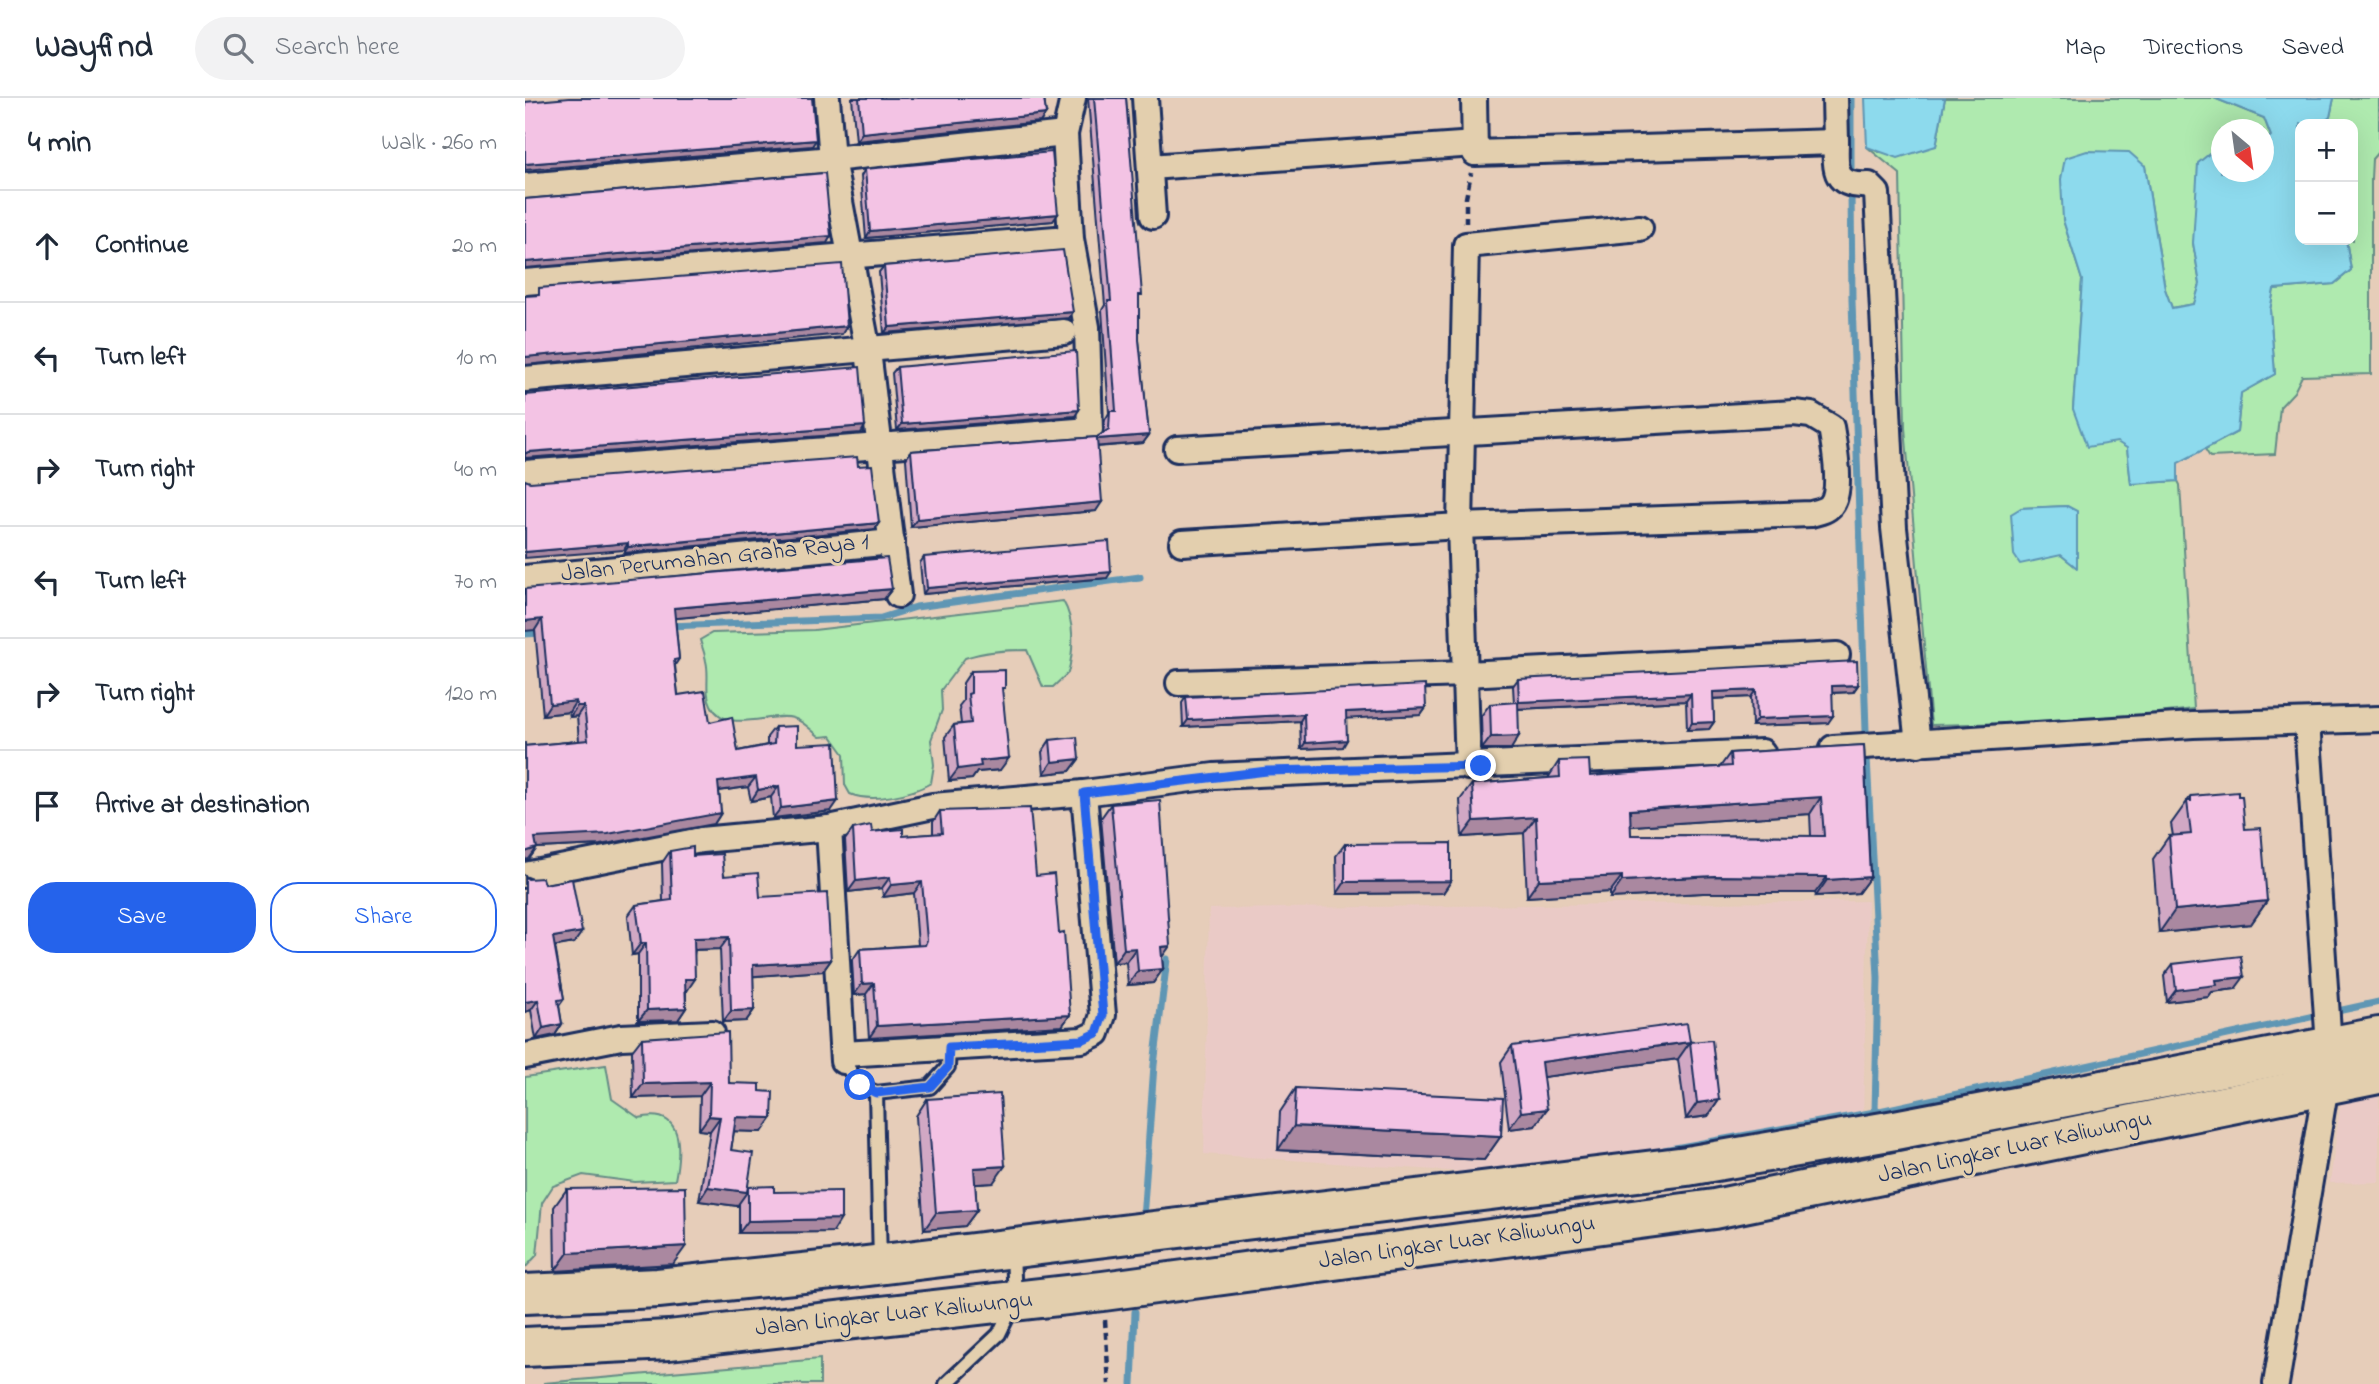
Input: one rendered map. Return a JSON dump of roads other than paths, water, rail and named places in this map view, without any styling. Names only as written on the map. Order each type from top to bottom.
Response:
[{"type":"highway","name":"Jalan Lingkar Luar Kaliwungu","points":[[525,1294],[658,1288],[1012,1250],[1687,1166],[1895,1130],[2326,1022],[2379,1037]]},
{"type":"highway","name":"Jalan Lingkar Luar Kaliwungu","points":[[525,1347],[669,1340],[1104,1291],[1714,1209],[2379,1074]]},
{"type":"street","name":"Jalan Perumahan Graha Raya 1","points":[[525,578],[892,542],[868,351],[848,256],[832,159],[827,98]]},
{"type":"street","points":[[525,473],[1090,430],[1087,327],[1071,239],[1065,134],[1073,98]]},
{"type":"street","points":[[1145,98],[1153,216]]},
{"type":"street","points":[[1474,98],[1475,148]]},
{"type":"street","points":[[1836,98],[1835,170],[1842,181],[1856,186],[1869,185],[1877,193],[1881,210],[1894,528],[1918,744]]},
{"type":"street","points":[[525,186],[832,159],[1065,134]]},
{"type":"street","points":[[1150,167],[1475,148],[1836,142]]},
{"type":"street","points":[[1468,767],[1460,526],[1466,245],[1640,228]]},
{"type":"street","points":[[525,282],[1056,239]]},
{"type":"street","points":[[525,379],[1064,332]]},
{"type":"street","points":[[1177,449],[1781,414],[1811,415],[1831,427],[1836,491],[1833,504],[1825,510],[1811,514],[1460,526],[1182,542]]},
{"type":"street","points":[[892,542],[898,595]]},
{"type":"street","points":[[1179,683],[1466,674],[1837,656]]},
{"type":"street","points":[[1809,749],[2193,726],[2379,719]]},
{"type":"street","points":[[2307,722],[2326,1022]]},
{"type":"street","points":[[525,875],[701,840],[829,828],[933,806],[1084,793],[1267,771],[1468,767],[1782,751]]},
{"type":"street","points":[[829,828],[843,1057],[949,1047],[1082,1040],[1097,1033],[1103,1015],[1084,793]]},
{"type":"street","points":[[525,1056],[621,1037],[712,1033]]},
{"type":"street","points":[[2276,1384],[2326,1085]]},
{"type":"lane","points":[[843,1057],[860,1085],[876,1093],[930,1087],[948,1067],[949,1047]]},
{"type":"lane","points":[[876,1093],[880,1264]]},
{"type":"lane","points":[[946,1384],[999,1334],[1015,1301],[1012,1250]]},
{"type":"water","points":[[1865,98],[1945,98],[1936,146],[1898,158],[1867,147]]},
{"type":"water","points":[[2214,98],[2334,98],[2327,119],[2295,119],[2295,245],[2347,245],[2351,270],[2334,284],[2274,289],[2270,310],[2275,374],[2241,393],[2237,432],[2178,463],[2178,481],[2131,484],[2127,448],[2117,442],[2087,447],[2073,409],[2082,280],[2063,220],[2061,179],[2065,158],[2087,151],[2129,152],[2145,166],[2165,289],[2172,308],[2194,304],[2200,284],[2193,243],[2198,163],[2211,152],[2211,182],[2274,182],[2274,119],[2264,118]]},
{"type":"water","points":[[2067,506],[2077,511],[2077,568],[2061,555],[2020,564],[2014,555],[2011,514],[2021,508]]},
{"type":"waterway","points":[[1851,98],[1851,178]]},
{"type":"waterway","points":[[1851,190],[1866,731]]},
{"type":"waterway","points":[[669,626],[881,618],[916,607],[1140,577]]},
{"type":"waterway","points":[[525,634],[542,633]]},
{"type":"waterway","points":[[1867,757],[1878,978],[1875,1112]]},
{"type":"waterway","points":[[1143,1219],[1154,1065],[1167,959]]},
{"type":"waterway","points":[[1664,1150],[1875,1112],[2379,1002]]},
{"type":"waterway","points":[[1132,1384],[1135,1312]]}]
